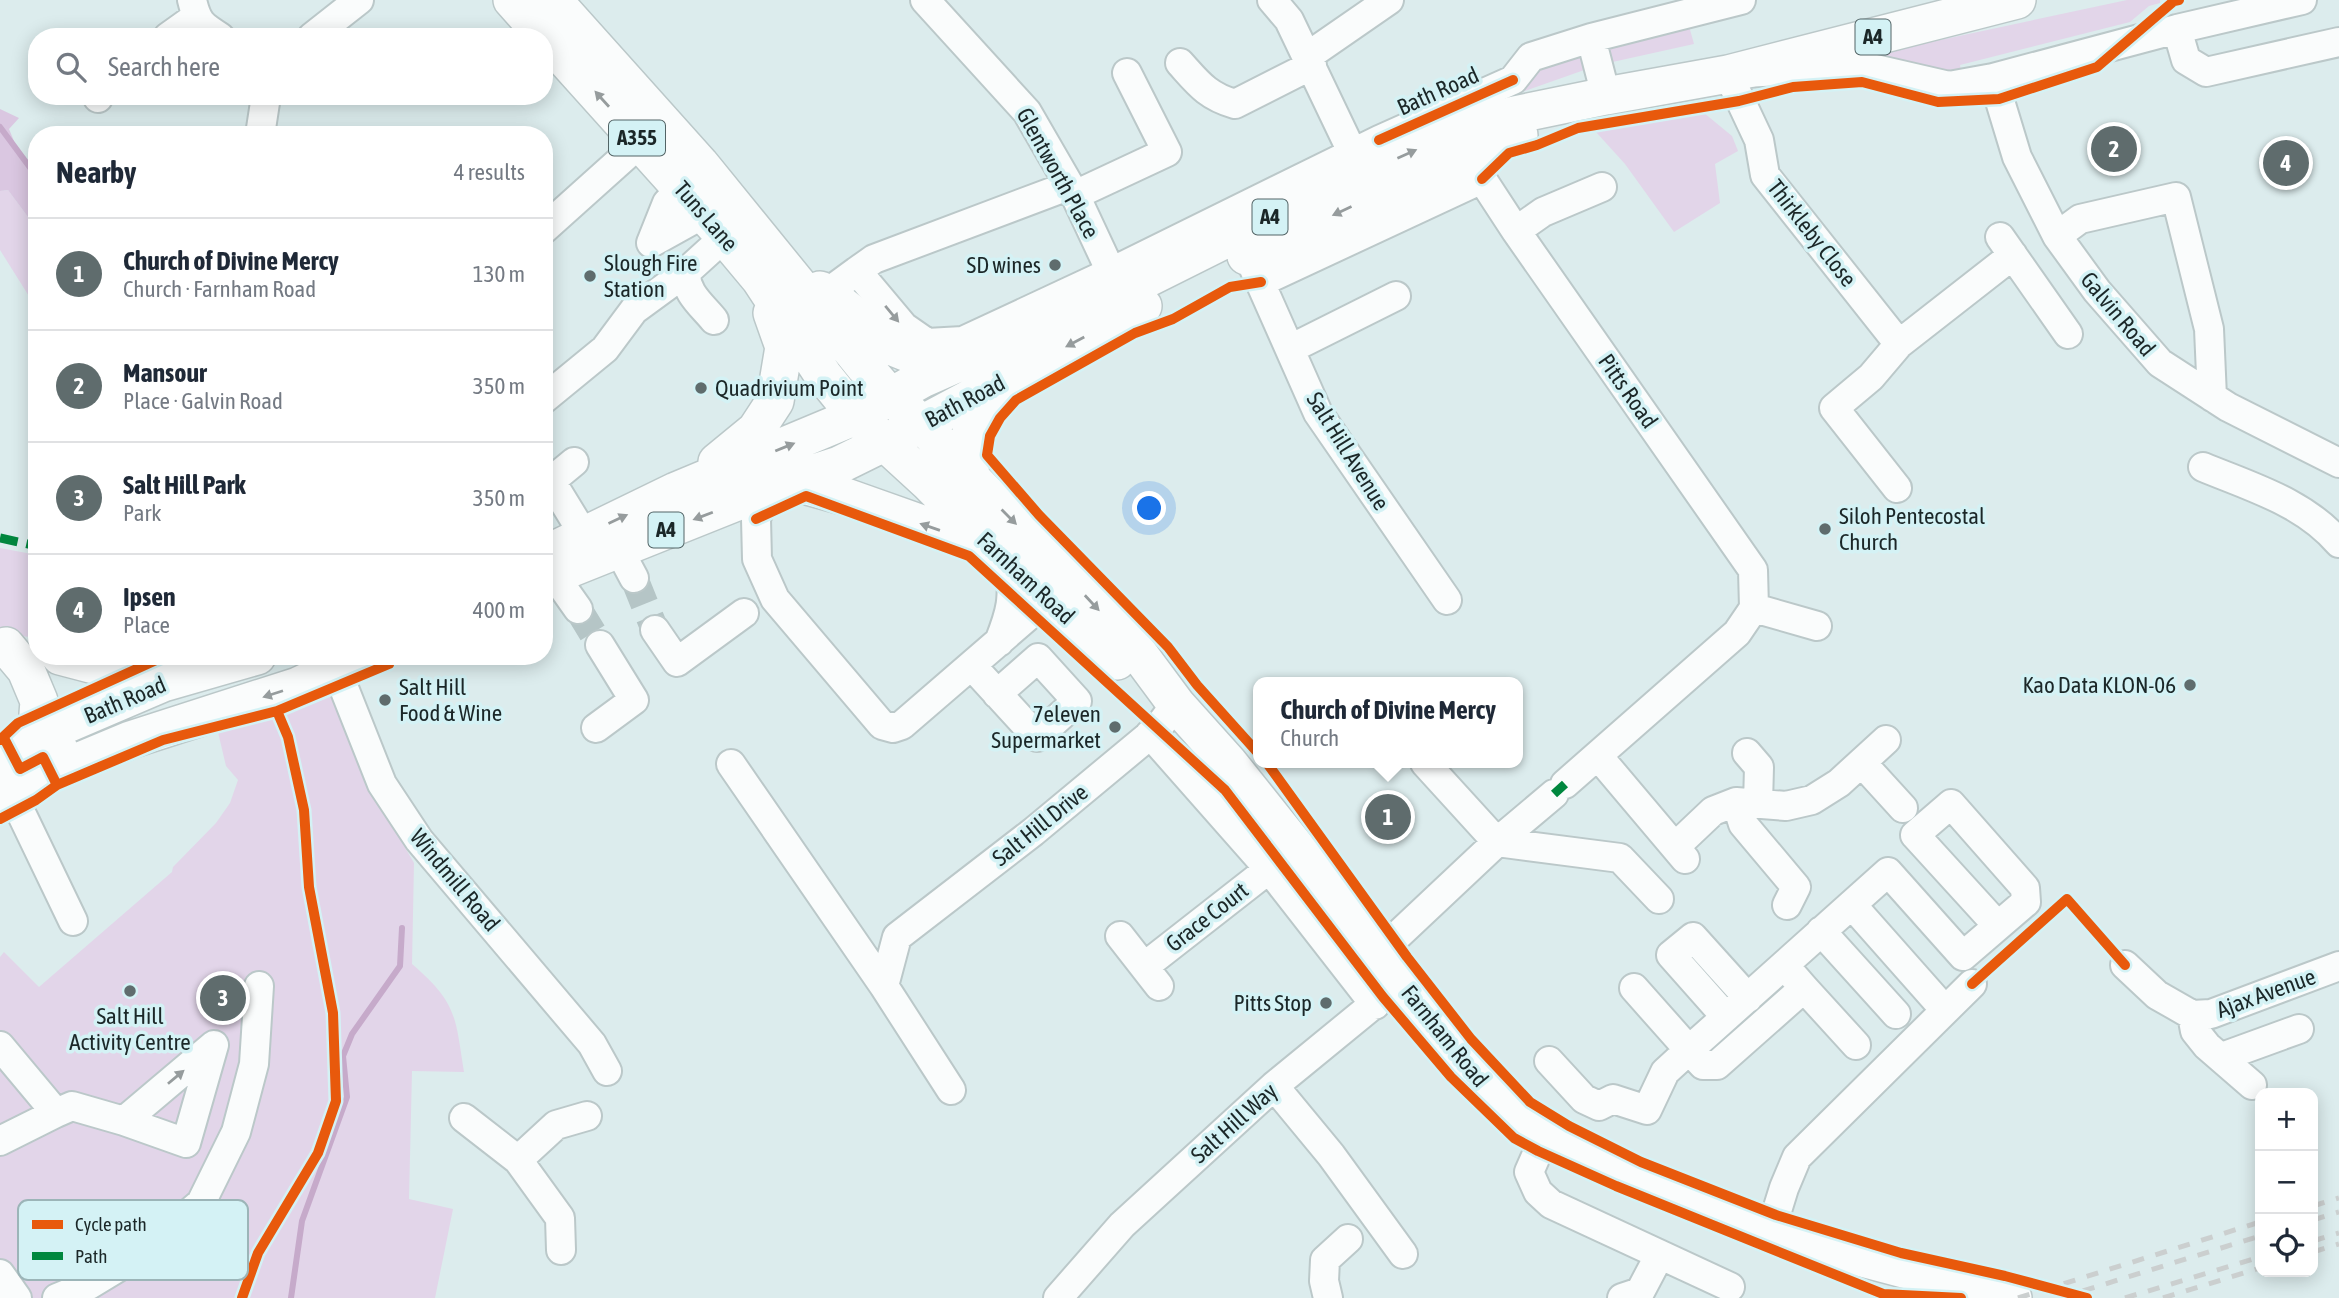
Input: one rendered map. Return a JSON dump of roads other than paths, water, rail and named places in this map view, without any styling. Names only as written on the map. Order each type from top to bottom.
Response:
[{"type":"main road","name":"Tuns Lane","points":[[512,0],[537,28]]},
{"type":"main road","name":"Tuns Lane","points":[[553,0],[775,277],[890,396],[922,424]]},
{"type":"main road","name":"Bath Road","points":[[553,568],[626,563],[778,486],[839,465],[885,443],[1130,312],[1254,269],[1367,199],[1606,96],[1728,74],[2017,0]]},
{"type":"main road","name":"Tuns Lane","points":[[553,45],[641,142],[711,198]]},
{"type":"main road","name":"Bath Road","points":[[553,563],[584,535],[676,491],[856,416],[890,396],[1117,282],[1286,209],[1470,155]]},
{"type":"main road","name":"Tuns Lane","points":[[775,277],[823,375],[856,416],[885,443]]},
{"type":"main road","points":[[676,491],[729,454],[756,430],[775,401],[784,347],[775,277],[827,293],[893,347],[945,368]]},
{"type":"main road","points":[[971,478],[968,447],[976,412],[998,385],[1020,371]]},
{"type":"main road","name":"Farnham Road","points":[[922,424],[1136,650],[1176,704],[1228,762],[1380,952],[1388,993],[1498,1100],[1547,1131],[1634,1176],[1772,1230],[1818,1246],[2013,1298]]},
{"type":"main road","name":"Farnham Road","points":[[885,443],[1002,557],[1120,664],[1176,704]]},
{"type":"main road","points":[[778,486],[843,496],[1002,557]]},
{"type":"main road","points":[[14,648],[26,670],[57,748],[74,763]]},
{"type":"main road","points":[[43,717],[65,665]]},
{"type":"main road","points":[[96,665],[163,682]]},
{"type":"main road","name":"Bath Road","points":[[4,784],[43,717],[224,665]]},
{"type":"main road","name":"Bath Road","points":[[4,784],[74,763],[130,740],[298,686],[324,665]]},
{"type":"street","points":[[323,28],[359,0]]},
{"type":"street","name":"Glentworth Place","points":[[925,0],[1027,112],[1072,191],[1117,282]]},
{"type":"street","points":[[1272,0],[1289,20],[1353,153]]},
{"type":"street","points":[[1180,63],[1203,88],[1218,99],[1235,104],[1310,61],[1389,0]]},
{"type":"street","name":"Bath Road","points":[[857,271],[904,327],[928,343],[963,341],[1117,282],[1353,153],[1513,80],[1531,57],[1591,38],[1741,0]]},
{"type":"street","points":[[1728,74],[1862,66],[1950,86],[1993,78],[2177,29],[2223,9],[2302,0]]},
{"type":"street","points":[[176,28],[194,8],[201,25],[206,28]]},
{"type":"street","points":[[2177,29],[2186,60],[2206,72],[2339,42]]},
{"type":"street","points":[[1591,38],[1606,96]]},
{"type":"street","points":[[827,293],[874,259],[1072,191],[1167,152],[1127,73]]},
{"type":"street","name":"Thirkleby Close","points":[[1728,74],[1759,140],[1765,175],[1899,344]]},
{"type":"street","name":"Galvin Road","points":[[1993,78],[2017,157],[2057,236],[2097,291],[2160,363],[2212,397],[2339,463]]},
{"type":"street","points":[[261,126],[265,105]]},
{"type":"street","points":[[553,221],[641,142]]},
{"type":"street","name":"Pitts Road","points":[[1470,155],[1516,230],[1753,570],[1754,608]]},
{"type":"street","points":[[1516,230],[1543,212],[1602,187]]},
{"type":"street","points":[[2057,236],[2080,219],[2176,197],[2209,329],[2212,397]]},
{"type":"street","points":[[711,198],[686,272],[686,285],[715,320]]},
{"type":"street","points":[[1897,488],[1834,408],[1871,377],[1899,344],[2007,246],[2068,334]]},
{"type":"street","name":"Salt Hill Avenue","points":[[1254,269],[1318,413],[1447,600]]},
{"type":"street","points":[[553,392],[605,349],[634,310],[686,272]]},
{"type":"street","points":[[1290,349],[1396,296]]},
{"type":"street","points":[[553,479],[574,462]]},
{"type":"street","points":[[2203,467],[2285,501],[2312,517],[2339,543]]},
{"type":"street","points":[[553,484],[584,535]]},
{"type":"street","points":[[778,486],[756,519],[757,559],[775,599],[882,725],[893,728],[902,725],[1048,599]]},
{"type":"street","points":[[998,644],[1013,597],[1002,557]]},
{"type":"street","points":[[553,576],[578,609]]},
{"type":"street","points":[[1380,952],[1497,842],[1737,633],[1754,608],[1817,626]]},
{"type":"street","points":[[655,630],[677,662],[744,612]]},
{"type":"street","points":[[596,728],[634,700],[600,645]]},
{"type":"street","name":"Windmill Road","points":[[329,665],[382,784],[419,840],[592,1044],[607,1071]]},
{"type":"street","points":[[972,666],[998,694]]},
{"type":"street","name":"Salt Hill Drive","points":[[897,937],[1033,832],[1157,729],[1176,704]]},
{"type":"street","points":[[1150,734],[1269,869],[1388,993]]},
{"type":"street","points":[[1598,756],[1680,853],[1713,811],[1747,803],[1786,806],[1812,800],[1839,783],[1886,740]]},
{"type":"street","points":[[1747,753],[1759,767],[1743,824],[1796,887],[1787,905]]},
{"type":"street","points":[[1862,763],[1903,808]]},
{"type":"street","points":[[731,764],[884,986],[951,1090]]},
{"type":"street","points":[[1430,768],[1497,842],[1620,858],[1659,899]]},
{"type":"street","points":[[4,784],[74,921]]},
{"type":"street","name":"Grace Court","points":[[1120,936],[1152,976],[1269,869]]},
{"type":"street","points":[[1549,1061],[1584,1099],[1600,1106],[1613,1099],[1647,1110],[1665,1072],[1888,872],[1963,956],[1998,926]]},
{"type":"street","points":[[1852,905],[1939,1004]]},
{"type":"street","points":[[1821,931],[1896,1014]]},
{"type":"street","points":[[849,936],[897,937],[884,986]]},
{"type":"street","points":[[1726,1017],[1671,955],[1693,937],[1748,998]]},
{"type":"street","points":[[1784,965],[1856,1045]]},
{"type":"street","name":"Ajax Avenue","points":[[2125,965],[2157,995],[2192,1015],[2211,1014],[2339,966]]},
{"type":"street","points":[[1772,1230],[1784,1188],[1797,1157],[1939,1004],[1972,984]]},
{"type":"street","points":[[202,1200],[236,1132],[254,1064],[259,986]]},
{"type":"street","points":[[1634,988],[1703,1065],[1717,1065],[1804,988]]},
{"type":"street","name":"Salt Hill Way","points":[[1058,1298],[1075,1287],[1122,1225],[1274,1086],[1388,993]]},
{"type":"street","points":[[2192,1015],[2195,1031],[2207,1046],[2252,1085]]},
{"type":"street","points":[[2222,1057],[2298,1029]]},
{"type":"street","points":[[0,1046],[55,1113]]},
{"type":"street","points":[[1274,1086],[1331,1155],[1402,1254]]},
{"type":"street","points":[[4,1132],[72,1106],[124,1121]]},
{"type":"street","points":[[518,1160],[556,1125],[587,1116]]},
{"type":"street","points":[[464,1118],[518,1160],[559,1218],[561,1250]]},
{"type":"street","points":[[1547,1131],[1529,1171],[1538,1192],[1551,1204],[1730,1287]]},
{"type":"street","points":[[1328,1298],[1324,1281],[1325,1260],[1348,1239]]},
{"type":"street","points":[[1622,1298],[1640,1292],[1659,1256]]},
{"type":"street","points":[[0,1274],[17,1298]]},
{"type":"street","points":[[57,1298],[97,1280]]},
{"type":"waterway","points":[[0,127],[28,165]]},
{"type":"waterway","points":[[291,1298],[302,1221],[347,1097],[343,1056],[352,1034],[400,966],[402,928]]},
{"type":"tunnel","points":[[634,578],[655,630]]},
{"type":"tunnel","points":[[578,609],[600,645]]},
{"type":"railway","points":[[2318,1204],[2339,1198]]},
{"type":"railway","points":[[2318,1218],[2339,1212]]},
{"type":"railway","points":[[2018,1298],[2255,1224]]},
{"type":"railway","points":[[2318,1239],[2339,1233]]},
{"type":"railway","points":[[2060,1298],[2255,1238]]},
{"type":"railway","points":[[2318,1250],[2339,1244]]},
{"type":"railway","points":[[2125,1298],[2255,1259]]},
{"type":"railway","points":[[2163,1298],[2255,1270]]},
{"type":"place","name":"Mansour","points":[[2114,149]]},
{"type":"place","name":"Ipsen","points":[[2286,163]]},
{"type":"place","name":"SD wines","points":[[1055,265]]},
{"type":"place","name":"Slough Fire Station","points":[[590,276]]},
{"type":"place","name":"Quadrivium Point","points":[[701,388]]},
{"type":"place","name":"Siloh Pentecostal Church","points":[[1825,529]]},
{"type":"place","name":"Kao Data KLON-06","points":[[2190,685]]},
{"type":"place","name":"Salt Hill Food & Wine","points":[[385,700]]},
{"type":"place","name":"7eleven Supermarket","points":[[1115,727]]},
{"type":"place","name":"Church of Divine Mercy","points":[[1388,817]]},
{"type":"place","name":"Salt Hill Activity Centre","points":[[130,991]]},
{"type":"place","name":"Salt Hill Park","points":[[223,998]]},
{"type":"place","name":"Pitts Stop","points":[[1326,1003]]}]
